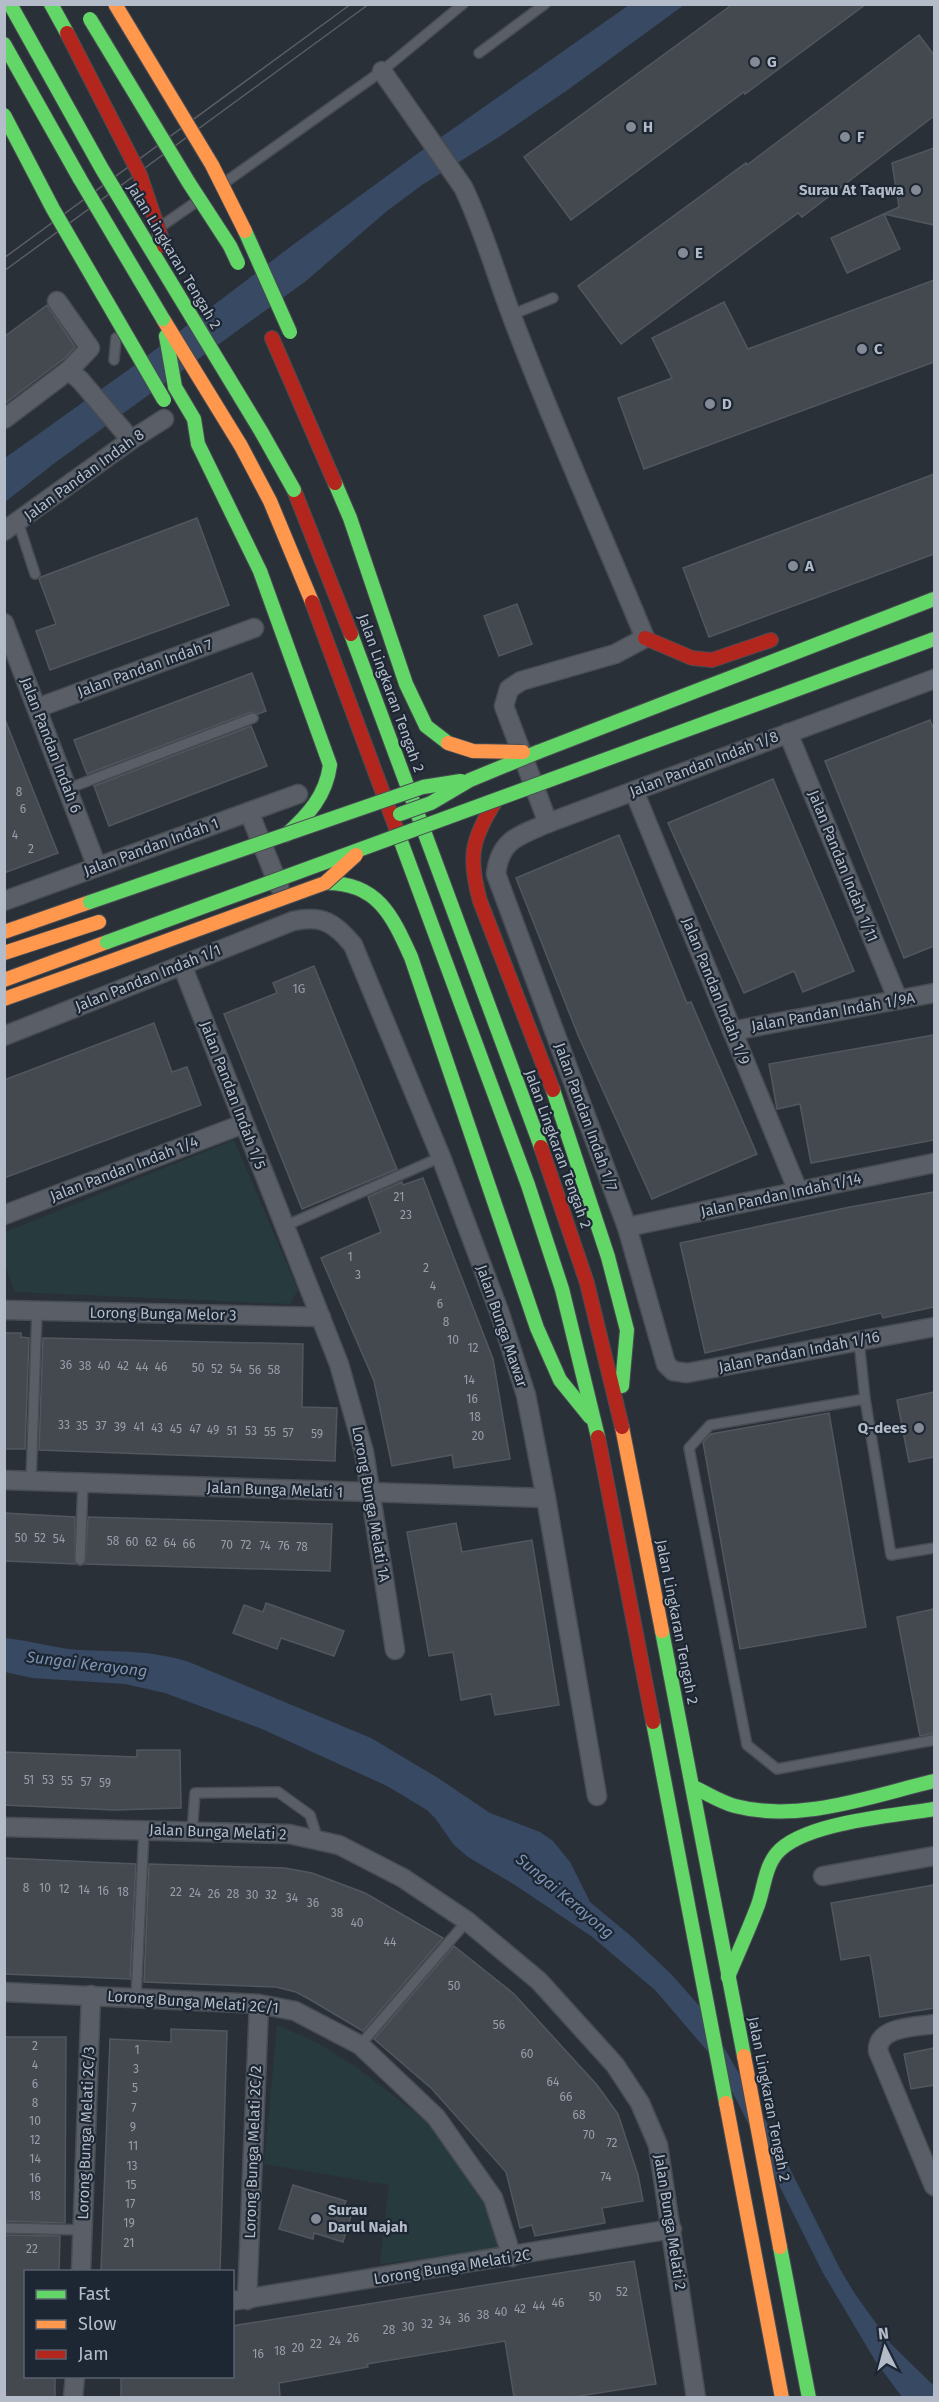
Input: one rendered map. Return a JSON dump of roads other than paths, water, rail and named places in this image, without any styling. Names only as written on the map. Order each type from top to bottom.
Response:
[{"type":"main road","name":"Jalan Lingkaran Tengah 2","points":[[10,4],[102,169],[294,490],[339,600],[552,1177],[587,1283],[620,1418],[780,2236],[809,2397]]},
{"type":"main road","points":[[51,4],[140,175],[183,305]]},
{"type":"main road","points":[[79,4],[230,246],[244,277]]},
{"type":"main road","points":[[115,4],[212,165],[251,242],[292,337]]},
{"type":"main road","points":[[4,44],[163,319],[241,446],[270,501],[315,608],[528,1185],[561,1289],[596,1424],[782,2397]]},
{"type":"main road","points":[[4,115],[53,209],[164,400],[178,423],[198,444]]},
{"type":"main road","points":[[163,319],[175,387],[194,419],[198,444],[260,571],[330,765],[327,787],[318,803],[286,835]]},
{"type":"main road","points":[[270,333],[350,518],[406,684],[426,726],[448,742],[473,751],[538,752]]},
{"type":"main road","points":[[317,405],[344,478],[350,518]]},
{"type":"main road","points":[[377,822],[431,802],[470,780],[538,752],[934,599]]},
{"type":"main road","points":[[645,638],[692,658],[712,660],[738,653],[782,636]]},
{"type":"main road","points":[[4,980],[495,802],[934,639]]},
{"type":"main road","points":[[4,932],[423,787],[470,780]]},
{"type":"main road","points":[[495,802],[476,831],[471,856],[473,876],[480,901],[550,1081],[608,1257],[627,1330],[620,1418]]},
{"type":"main road","points":[[325,883],[361,851]]},
{"type":"main road","points":[[259,864],[281,856]]},
{"type":"main road","points":[[4,999],[325,883],[348,883],[371,895],[393,918],[411,957],[537,1328],[560,1380],[596,1424]]},
{"type":"main road","points":[[4,953],[104,920]]},
{"type":"main road","points":[[693,1787],[735,1806],[780,1811],[816,1807],[934,1781]]},
{"type":"main road","points":[[728,1977],[759,1902],[766,1872],[778,1852],[793,1839],[817,1830],[934,1809]]},
{"type":"main road","points":[[762,2375],[763,2297]]},
{"type":"street","points":[[382,71],[462,187],[481,225],[511,315],[645,638],[615,654],[521,681],[509,689],[504,705],[548,823]]},
{"type":"street","points":[[4,419],[75,376],[90,348],[57,301]]},
{"type":"street","points":[[75,376],[126,434]]},
{"type":"street","name":"Jalan Pandan Indah 8","points":[[11,526],[126,434],[164,419]]},
{"type":"street","name":"Jalan Pandan Indah 6","points":[[4,623],[97,867]]},
{"type":"street","name":"Jalan Pandan Indah 7","points":[[37,708],[254,628]]},
{"type":"street","name":"Jalan Pandan Indah 1/8","points":[[496,874],[498,858],[504,847],[514,838],[548,823],[934,679]]},
{"type":"street","name":"Jalan Pandan Indah 1/11","points":[[788,733],[898,1000]]},
{"type":"street","name":"Jalan Pandan Indah 1/9","points":[[634,791],[798,1191]]},
{"type":"street","name":"Jalan Pandan Indah 1","points":[[4,901],[298,794]]},
{"type":"street","points":[[249,812],[292,921]]},
{"type":"street","name":"Jalan Pandan Indah 1/7","points":[[496,874],[627,1227],[666,1364]]},
{"type":"street","name":"Jalan Bunga Mawar","points":[[292,921],[310,918],[328,922],[341,931],[353,945],[441,1157],[499,1311],[526,1395],[597,1796]]},
{"type":"street","name":"Jalan Pandan Indah 1/1","points":[[4,1036],[292,921]]},
{"type":"street","name":"Jalan Pandan Indah 1/5","points":[[182,965],[285,1226]]},
{"type":"street","name":"Jalan Pandan Indah 1/9A","points":[[732,1030],[934,993]]},
{"type":"street","name":"Jalan Pandan Indah 1/4","points":[[4,1215],[243,1124]]},
{"type":"street","name":"Jalan Pandan Indah 1/14","points":[[627,1227],[934,1162]]},
{"type":"street","name":"Lorong Bunga Melati 1A","points":[[285,1226],[339,1364],[353,1409],[372,1494],[395,1650]]},
{"type":"street","name":"Lorong Bunga Melor 3","points":[[4,1310],[321,1317]]},
{"type":"street","name":"Jalan Pandan Indah 1/16","points":[[666,1364],[673,1371],[687,1373],[934,1327]]},
{"type":"street","name":"Jalan Bunga Melati 1","points":[[4,1480],[546,1498]]},
{"type":"street","name":"Jalan Bunga Melati 2","points":[[4,1827],[290,1834],[339,1845],[369,1859],[403,1878],[467,1921],[539,1981],[615,2065],[639,2103],[658,2145],[696,2397]]},
{"type":"street","points":[[823,1876],[934,1856]]},
{"type":"street","name":"Lorong Bunga Melati 2C/1","points":[[4,1992],[259,2004],[296,2011],[360,2045],[436,2117],[493,2198],[512,2257]]},
{"type":"street","name":"Lorong Bunga Melati 2C/3","points":[[81,2270],[91,1995]]},
{"type":"street","name":"Lorong Bunga Melati 2C/2","points":[[240,2301],[259,2004]]},
{"type":"street","points":[[934,2024],[885,2034],[880,2038],[878,2051],[934,2186]]},
{"type":"street","name":"Lorong Bunga Melati 2C","points":[[240,2301],[672,2229]]},
{"type":"street","points":[[73,2397],[75,2378]]},
{"type":"lane","points":[[215,189],[382,71],[463,4]]},
{"type":"lane","points":[[479,53],[545,4]]},
{"type":"lane","points":[[140,240],[206,195]]},
{"type":"lane","points":[[111,260],[130,247]]},
{"type":"lane","points":[[102,266],[83,279],[116,337],[114,360]]},
{"type":"lane","points":[[511,315],[553,298]]},
{"type":"lane","points":[[11,526],[35,573]]},
{"type":"lane","points":[[67,789],[253,718]]},
{"type":"lane","points":[[285,1226],[441,1157]]},
{"type":"lane","points":[[31,1481],[37,1311]]},
{"type":"lane","points":[[859,1341],[865,1399],[891,1555],[934,1548]]},
{"type":"lane","points":[[865,1399],[710,1425],[689,1448],[747,1745],[777,1769],[934,1740]]},
{"type":"lane","points":[[80,1560],[83,1483]]},
{"type":"lane","points":[[192,1832],[195,1793],[278,1792],[310,1815],[318,1840]]},
{"type":"lane","points":[[136,1997],[144,1830]]},
{"type":"lane","points":[[360,2045],[467,1921]]},
{"type":"lane","points":[[4,2228],[83,2230]]},
{"type":"water","points":[[629,5],[684,5],[569,89],[499,137],[422,185],[387,211],[306,281],[56,462],[5,502],[5,458],[135,365],[417,154]]},
{"type":"water","name":"Sungai Kerayong","points":[[5,1638],[69,1649],[157,1655],[189,1662],[371,1738],[438,1778],[490,1813],[540,1832],[553,1841],[570,1862],[590,1902],[672,1975],[702,2009],[766,2121],[840,2269],[891,2344],[934,2386],[934,2397],[902,2397],[876,2362],[823,2273],[728,2083],[709,2053],[655,1990],[591,1936],[515,1885],[468,1857],[454,1845],[427,1810],[387,1786],[262,1729],[165,1693],[125,1684],[32,1678],[5,1672]]},
{"type":"tram line","points":[[4,258],[351,4]]},
{"type":"tram line","points":[[4,271],[369,4]]},
{"type":"place","name":"G","points":[[755,62]]},
{"type":"place","name":"H","points":[[631,127]]},
{"type":"place","name":"F","points":[[845,137]]},
{"type":"place","name":"Surau At Taqwa","points":[[916,190]]},
{"type":"place","name":"E","points":[[683,253]]},
{"type":"place","name":"C","points":[[862,349]]},
{"type":"place","name":"D","points":[[710,404]]},
{"type":"place","name":"A","points":[[793,566]]},
{"type":"place","name":"Q-dees","points":[[919,1428]]},
{"type":"place","name":"Surau Darul Najah","points":[[316,2219]]}]
